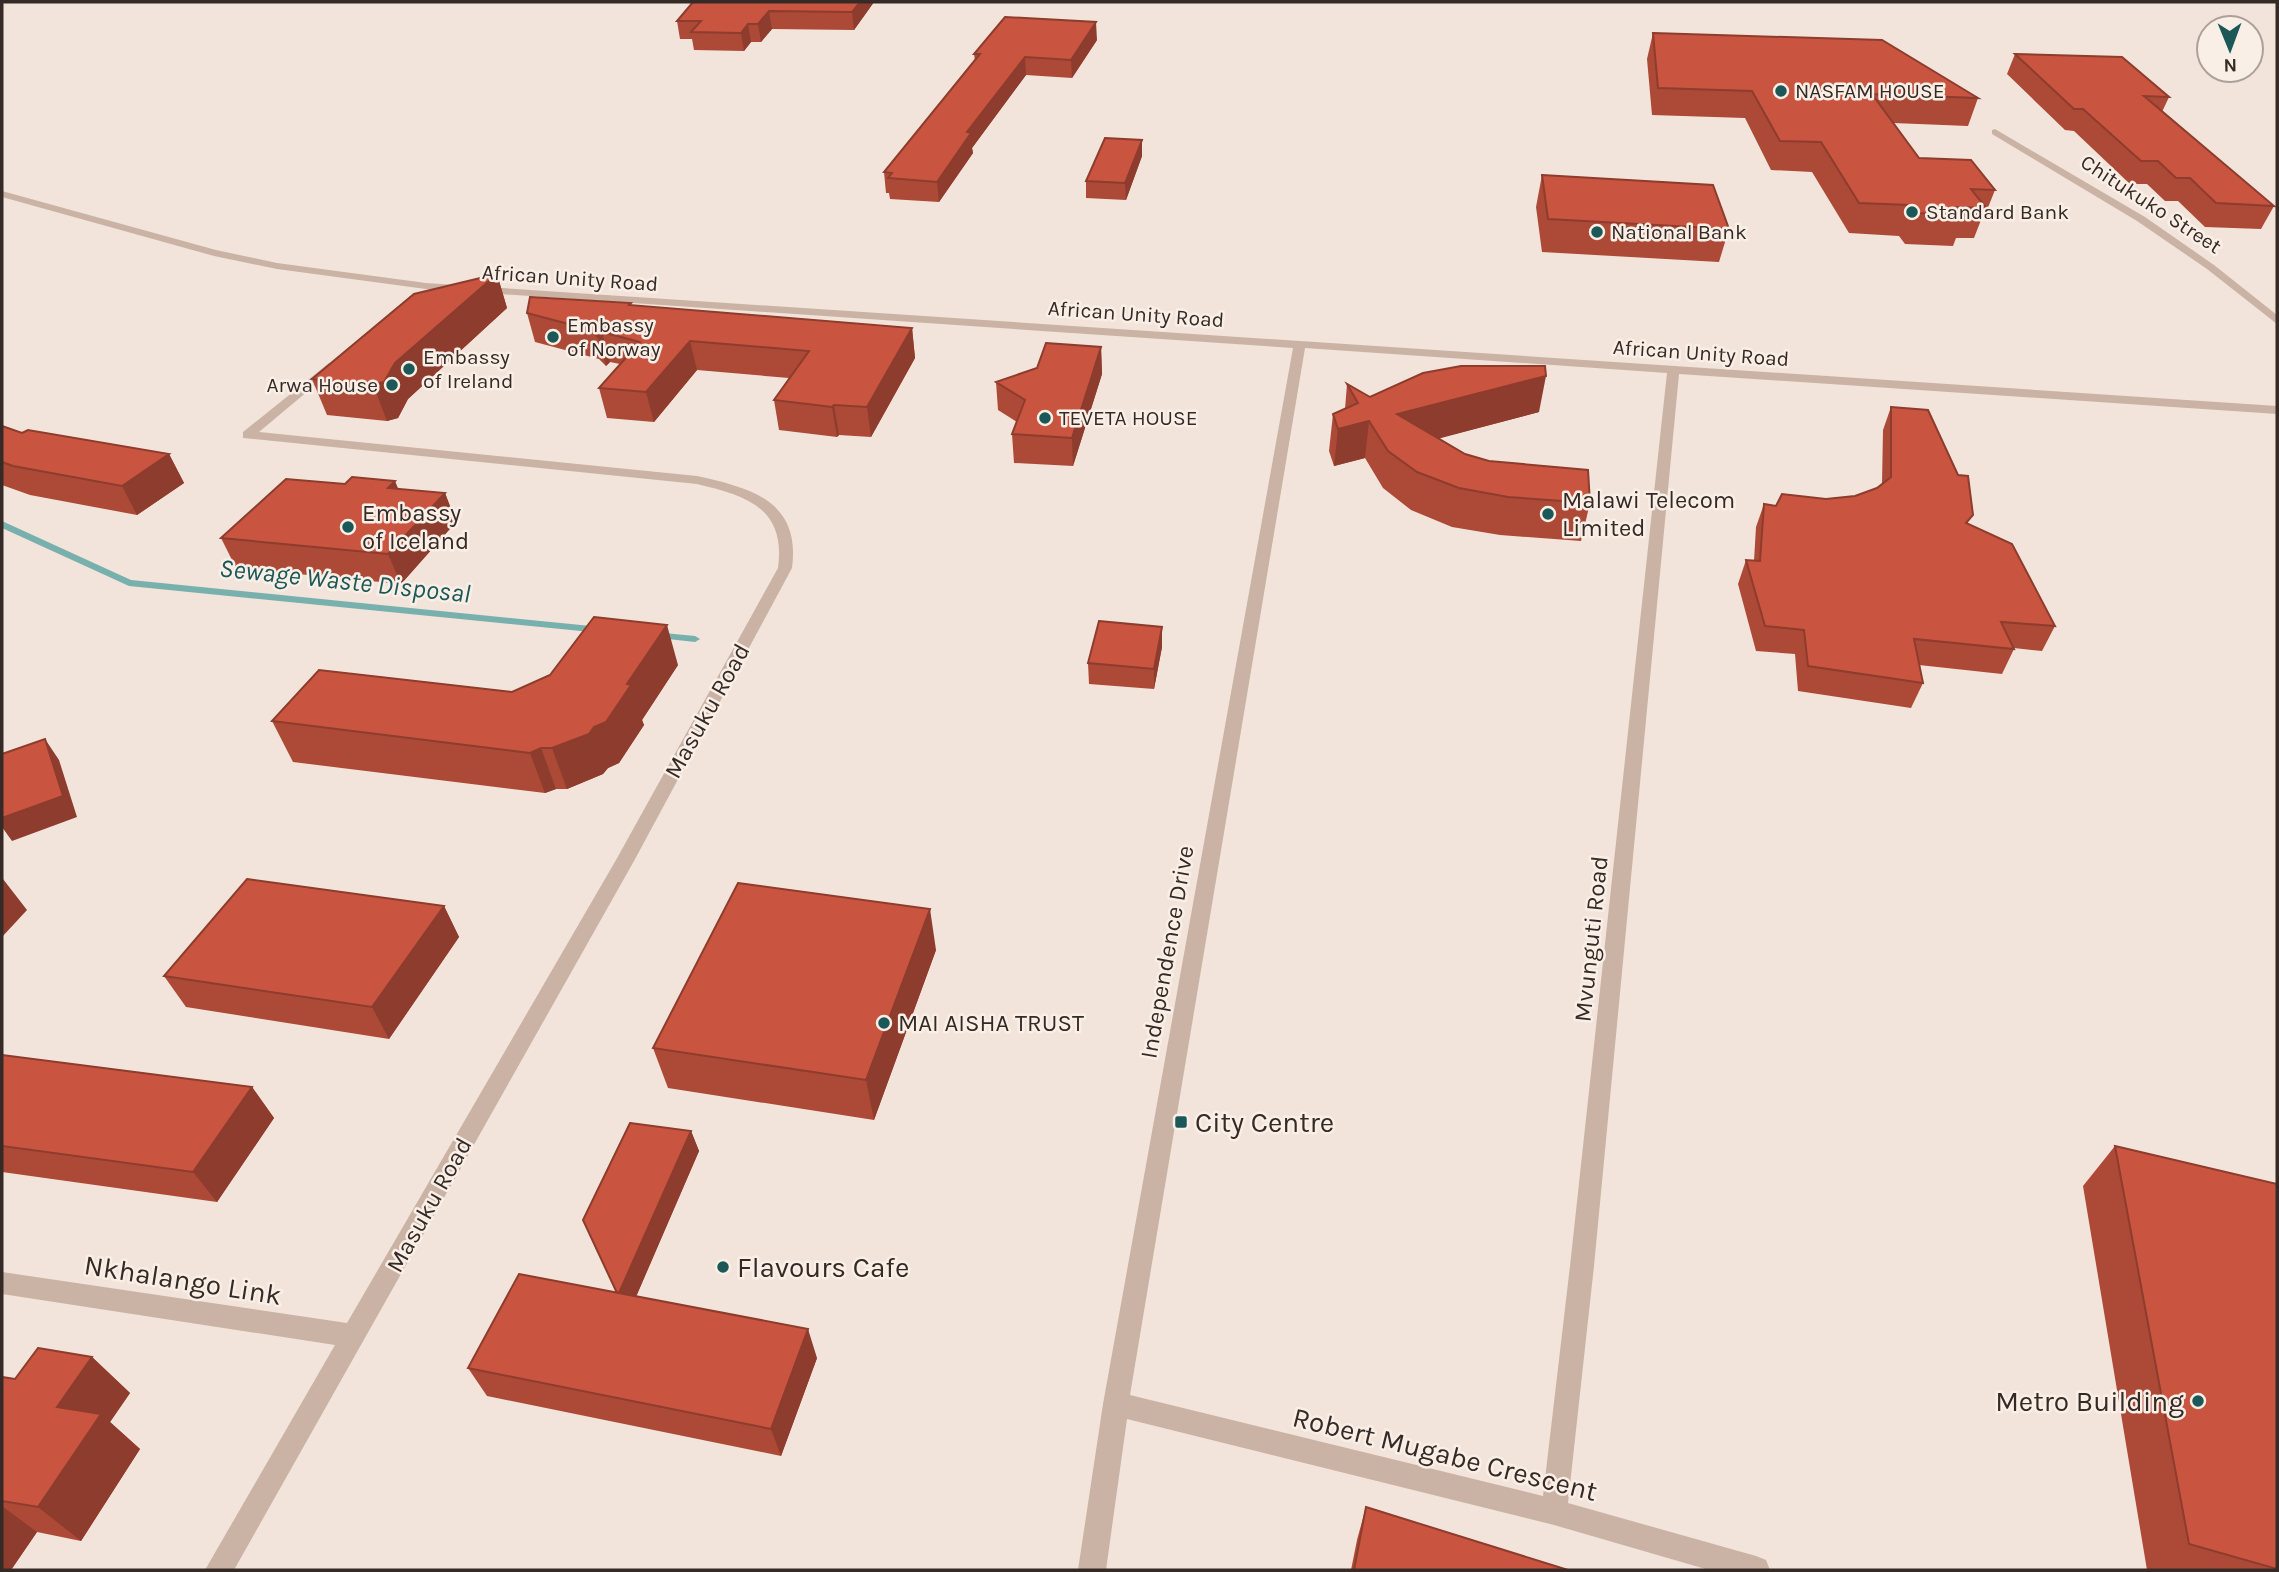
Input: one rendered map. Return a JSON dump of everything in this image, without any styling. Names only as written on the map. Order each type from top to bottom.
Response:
[{"type":"street","name":"Chitukuko Street","points":[[1995,132],[2129,209],[2179,242],[2233,281],[2277,321]]},
{"type":"street","name":"African Unity Road","points":[[2,194],[239,258],[347,277],[426,286],[2277,410]]},
{"type":"street","points":[[405,304],[426,286]]},
{"type":"street","name":"Independence Drive","points":[[1092,1570],[1116,1404],[1300,344]]},
{"type":"street","name":"Masuku Road","points":[[219,1570],[625,862],[785,568],[787,540],[778,519],[757,498],[730,487],[697,480],[248,435],[342,356]]},
{"type":"street","name":"Mvunguti Road","points":[[1554,1512],[1673,371]]},
{"type":"street","name":"Nkhalango Link","points":[[2,1283],[355,1336]]},
{"type":"street","name":"Robert Mugabe Crescent","points":[[1116,1404],[1554,1512],[1756,1570]]},
{"type":"building","points":[[693,2],[860,2],[852,12],[769,11],[758,24],[748,24],[741,33],[691,32],[701,21],[677,21]]},
{"type":"building","points":[[1005,17],[1096,22],[1071,60],[1025,57],[967,132],[971,133],[937,182],[888,178],[892,173],[884,172],[980,54],[974,54]]},
{"type":"building","points":[[1653,33],[1882,40],[1978,98],[1872,94],[1919,158],[1971,160],[1995,190],[1971,189],[1986,208],[1958,207],[1965,215],[1916,213],[1910,205],[1859,203],[1821,142],[1780,141],[1752,91],[1658,88]]},
{"type":"building","points":[[2015,54],[2122,57],[2169,97],[2144,96],[2274,206],[2216,203],[2190,178],[2176,178],[2158,161],[2141,161],[2083,109],[2074,109]]},
{"type":"building","points":[[1105,138],[1142,140],[1125,183],[1086,181]]},
{"type":"building","points":[[1542,175],[1713,185],[1729,229],[1548,219]]},
{"type":"building","points":[[497,274],[395,363],[384,382],[373,384],[312,379],[414,294]]},
{"type":"building","points":[[530,297],[631,303],[629,305],[912,328],[867,407],[832,407],[774,400],[809,351],[690,341],[646,392],[599,388],[640,342],[602,332],[598,337],[591,330],[527,313]]},
{"type":"building","points":[[1046,343],[1101,347],[1072,438],[1012,434],[1025,400],[996,382],[1037,368]]},
{"type":"building","points":[[1461,366],[1545,366],[1546,376],[1397,414],[1465,454],[1489,461],[1588,470],[1590,503],[1508,497],[1459,488],[1417,472],[1388,451],[1369,421],[1338,429],[1333,414],[1358,403],[1347,384],[1370,397],[1423,373]]},
{"type":"building","points":[[1891,407],[1928,410],[1958,475],[1968,476],[1973,515],[1966,523],[2012,544],[2055,626],[2001,622],[2014,649],[1914,639],[1923,683],[1808,666],[1804,630],[1765,626],[1746,560],[1760,561],[1764,504],[1776,506],[1782,494],[1826,499],[1855,496],[1877,488],[1891,477]]},
{"type":"building","points":[[2,426],[22,433],[28,430],[169,454],[122,486],[2,462]]},
{"type":"building","points":[[352,477],[395,481],[388,488],[445,493],[388,554],[221,538],[286,479],[345,484]]},
{"type":"building","points":[[594,617],[667,625],[627,684],[631,685],[606,722],[594,727],[589,734],[552,748],[541,748],[530,753],[272,721],[319,670],[512,692],[550,675]]},
{"type":"building","points":[[1099,621],[1162,627],[1154,669],[1088,663]]},
{"type":"building","points":[[45,739],[63,796],[2,818],[2,754]]},
{"type":"building","points":[[247,879],[444,906],[372,1007],[164,976]]},
{"type":"building","points":[[738,883],[930,909],[866,1080],[653,1048]]},
{"type":"building","points":[[2,1055],[252,1087],[193,1172],[2,1146]]},
{"type":"building","points":[[630,1123],[691,1131],[617,1293],[583,1220]]},
{"type":"building","name":"Metro Building","points":[[2115,1146],[2277,1184],[2277,1569],[2189,1544]]},
{"type":"building","points":[[519,1274],[808,1329],[771,1429],[468,1368]]},
{"type":"building","points":[[38,1348],[92,1357],[57,1407],[101,1414],[38,1507],[2,1501],[2,1377],[15,1379]]},
{"type":"building","points":[[1366,1507],[1568,1570],[1354,1570]]},
{"type":"waterway","name":"Sewage Waste Disposal","points":[[2,524],[129,583],[601,630]]},
{"type":"waterway","name":"Sewage Waste Disposal","points":[[654,635],[695,639]]},
{"type":"place","name":"NASFAM HOUSE","points":[[1781,91]]},
{"type":"place","name":"Standard Bank","points":[[1912,212]]},
{"type":"place","name":"National Bank","points":[[1597,232]]},
{"type":"place","name":"Embassy of Norway","points":[[553,337]]},
{"type":"place","name":"Embassy of Ireland","points":[[409,369]]},
{"type":"place","name":"Arwa House","points":[[392,385]]},
{"type":"place","name":"TEVETA HOUSE","points":[[1045,418]]},
{"type":"place","name":"Malawi Telecom Limited","points":[[1548,514]]},
{"type":"place","name":"Embassy of Iceland","points":[[348,527]]},
{"type":"place","name":"MAI AISHA TRUST","points":[[884,1023]]},
{"type":"place","name":"City Centre","points":[[1181,1122]]},
{"type":"place","name":"Flavours Cafe","points":[[723,1267]]},
{"type":"place","name":"Metro Building","points":[[2198,1401]]}]
